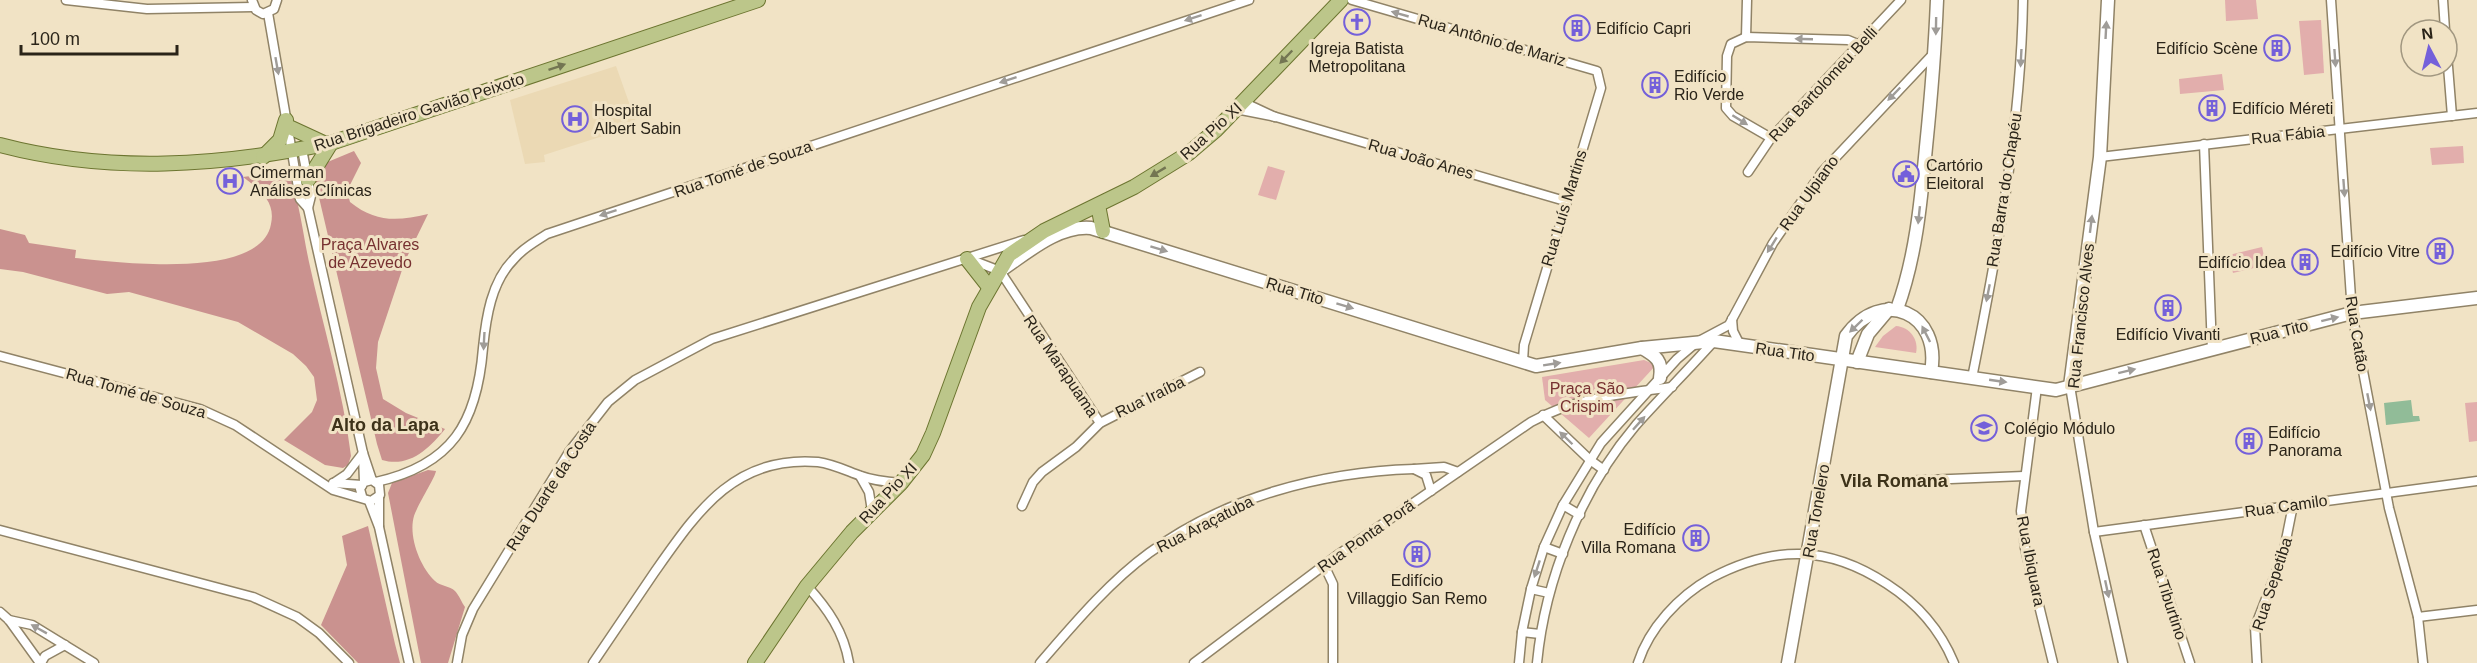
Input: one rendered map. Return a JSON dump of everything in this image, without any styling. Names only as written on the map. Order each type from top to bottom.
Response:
[{"type":"main road","name":"Rua Brigadeiro Gavião Peixoto","points":[[0,145],[47,157],[119,164],[189,164],[263,157],[329,144],[758,0]]},
{"type":"main road","name":"Rua Pio XI","points":[[755,663],[807,586],[872,511],[901,483],[929,444],[971,326],[989,287],[1013,251],[1036,236],[1098,205],[1189,153],[1239,106],[1341,0]]},
{"type":"main road","points":[[1857,362],[1868,334],[1893,309],[1918,227],[1935,52],[1936,0]]},
{"type":"main road","name":"Rua Francisco Alves","points":[[2070,386],[2100,157],[2108,0]]},
{"type":"main road","points":[[263,157],[280,140],[287,123],[329,144],[308,180]]},
{"type":"main road","points":[[1098,205],[1103,231]]},
{"type":"main road","name":"Rua Pio XI","points":[[1000,271],[1069,230],[1083,227],[1103,231]]},
{"type":"main road","name":"Rua Tito","points":[[1103,231],[1536,366],[1642,348],[1714,341],[2056,390],[2352,313],[2477,298]]},
{"type":"main road","points":[[967,259],[989,287]]},
{"type":"main road","points":[[1893,309],[1920,323],[1926,332],[1932,352],[1931,372]]},
{"type":"main road","name":"Rua Tonelero","points":[[1788,663],[1846,336],[1854,325],[1877,311],[1893,309]]},
{"type":"main road","points":[[1642,348],[1659,361],[1662,368],[1660,378]]},
{"type":"street","points":[[66,0],[147,9],[253,4],[259,12],[268,13],[274,9],[277,0]]},
{"type":"street","points":[[230,6],[243,0]]},
{"type":"street","name":"Rua Tomé de Souza","points":[[0,356],[200,409],[235,425],[331,483],[369,482],[394,478],[446,452],[465,427],[476,398],[488,309],[497,287],[513,259],[547,234],[1249,0]]},
{"type":"street","name":"Rua Antônio de Mariz","points":[[1352,0],[1597,70]]},
{"type":"street","points":[[1746,37],[1747,0]]},
{"type":"street","name":"Rua Bartolomeu Belli","points":[[1748,172],[1771,138],[1901,0]]},
{"type":"street","name":"Rua Barra do Chapéu","points":[[1972,378],[1999,236],[2012,150],[2019,93],[2023,0]]},
{"type":"street","name":"Rua Catão","points":[[2331,0],[2352,313],[2386,492],[2418,617],[2423,663]]},
{"type":"street","points":[[2443,0],[2444,18]]},
{"type":"street","points":[[268,13],[287,123],[308,180],[311,196],[308,208],[369,482],[365,499],[378,527],[409,663]]},
{"type":"street","points":[[1771,138],[1733,116],[1726,108],[1728,50],[1735,41],[1746,37],[1848,40],[1860,45]]},
{"type":"street","name":"Rua Ulpiano","points":[[1697,342],[1726,327],[1773,243],[1822,172],[1935,52]]},
{"type":"street","name":"Rua Luís Martins","points":[[1519,360],[1601,88],[1597,70]]},
{"type":"street","points":[[2449,78],[2452,116]]},
{"type":"street","name":"Rua João Anes","points":[[1239,106],[1273,113],[1276,117],[1566,201]]},
{"type":"street","name":"Rua Fábia","points":[[2100,157],[2477,113]]},
{"type":"street","points":[[2204,144],[2212,349]]},
{"type":"street","points":[[296,150],[300,199],[308,208]]},
{"type":"street","name":"Rua Duarte da Costa","points":[[458,663],[462,635],[473,609],[569,452],[591,422],[617,394],[662,363],[712,339],[1036,236]]},
{"type":"street","points":[[967,259],[1000,271]]},
{"type":"street","name":"Rua Marapuama","points":[[1000,271],[1100,423],[1076,447],[1042,472],[1033,482],[1022,506]]},
{"type":"street","points":[[1732,318],[1733,331],[1740,345]]},
{"type":"street","points":[[1537,663],[1540,634],[1549,593],[1580,515],[1604,470],[1636,426],[1714,341]]},
{"type":"street","points":[[1519,663],[1522,632],[1531,589],[1544,547],[1563,505],[1601,443],[1677,358],[1697,342]]},
{"type":"street","name":"Rua Iraíba","points":[[1100,423],[1200,372]]},
{"type":"street","name":"Rua Francisco Alves","points":[[2070,386],[2094,532],[2123,663]]},
{"type":"street","points":[[1604,470],[1590,460],[1543,415],[1588,399],[1672,387]]},
{"type":"street","name":"Rua Ibiquara","points":[[2037,387],[2021,511],[2024,541],[2053,663]]},
{"type":"street","name":"Rua Ponta Porã","points":[[1194,663],[1324,565],[1543,415]]},
{"type":"street","points":[[331,483],[346,474],[363,453]]},
{"type":"street","points":[[593,663],[684,529],[702,507],[719,491],[753,471],[795,463],[818,462],[860,476],[901,483]]},
{"type":"street","name":"Rua Araçatuba","points":[[1040,663],[1134,565],[1173,538],[1206,520],[1262,495],[1312,480],[1382,470],[1444,467],[1458,472]]},
{"type":"street","points":[[1414,469],[1426,475],[1431,490]]},
{"type":"street","points":[[860,476],[869,492],[872,511]]},
{"type":"street","points":[[1902,481],[2024,476]]},
{"type":"street","name":"Rua Camilo","points":[[2094,532],[2477,481]]},
{"type":"street","points":[[369,482],[381,489],[378,527]]},
{"type":"street","name":"Rua Tomé de Souza","points":[[331,483],[333,490],[365,499]]},
{"type":"street","points":[[365,499],[379,496]]},
{"type":"street","points":[[1563,505],[1580,515]]},
{"type":"street","name":"Rua Sepetiba","points":[[2256,663],[2255,627],[2283,555],[2294,505]]},
{"type":"street","name":"Rua Tiburtino","points":[[2144,525],[2190,663]]},
{"type":"street","points":[[0,530],[253,597],[297,617],[319,633],[349,663]]},
{"type":"street","points":[[1544,547],[1563,554]]},
{"type":"street","points":[[1638,663],[1658,627],[1682,597],[1704,582],[1750,560],[1770,555],[1809,553],[1835,558],[1866,570],[1908,597],[1929,619],[1946,644],[1954,663]]},
{"type":"street","points":[[1324,565],[1333,584],[1333,663]]},
{"type":"street","points":[[807,586],[835,621],[845,642],[849,663]]},
{"type":"street","points":[[1531,589],[1549,593]]},
{"type":"street","points":[[2418,617],[2477,610]]},
{"type":"street","points":[[0,612],[9,620],[41,663],[45,656],[66,645]]},
{"type":"street","points":[[9,620],[32,625],[94,663]]},
{"type":"street","points":[[1522,632],[1540,634]]},
{"type":"shaded area","name":"Hospital Albert Sabin","points":[[616,66],[637,125],[544,155],[545,162],[525,164],[510,100]]},
{"type":"shaded area","points":[[2411,400],[2413,416],[2419,416],[2420,421],[2386,425],[2384,403]]},
{"type":"green space","points":[[2225,0],[2256,0],[2258,19],[2226,21]]},
{"type":"green space","points":[[2321,20],[2324,73],[2304,75],[2299,21]]},
{"type":"green space","points":[[2222,74],[2224,90],[2180,94],[2179,79]]},
{"type":"green space","points":[[2463,146],[2464,163],[2432,165],[2430,148]]},
{"type":"green space","name":"Praça Alvares de Azevedo","points":[[354,151],[361,163],[347,191],[350,202],[378,217],[397,219],[428,214],[405,261],[378,342],[376,368],[383,399],[406,413],[445,429],[425,450],[410,459],[401,461],[382,460],[377,444],[313,172],[318,166]]},
{"type":"green space","points":[[1268,166],[1285,171],[1276,200],[1258,195]]},
{"type":"green space","points":[[280,172],[290,177],[299,209],[314,286],[338,383],[351,456],[348,465],[343,468],[325,465],[284,440],[312,412],[317,400],[314,377],[293,354],[238,322],[129,292],[107,294],[23,272],[0,269],[0,229],[25,235],[29,243],[76,250],[75,258],[185,264],[215,261],[242,254],[261,242],[271,224],[272,216],[265,196],[243,177]]},
{"type":"green space","points":[[2262,247],[2266,265],[2233,273],[2229,255]]},
{"type":"green space","points":[[1896,326],[1905,329],[1915,339],[1916,353],[1875,347],[1883,336]]},
{"type":"green space","name":"Praça São Crispim","points":[[1644,360],[1656,365],[1589,438],[1545,400],[1542,377]]},
{"type":"green space","points":[[2477,402],[2477,441],[2469,442],[2465,403]]},
{"type":"green space","points":[[428,470],[436,471],[414,516],[414,542],[420,560],[430,575],[437,583],[455,591],[465,607],[448,663],[421,663],[388,493],[392,483]]},
{"type":"green space","points":[[368,526],[400,663],[358,663],[321,625],[347,565],[342,536]]},
{"type":"place","name":"Igreja Batista Metropolitana","points":[[1357,22]]},
{"type":"place","name":"Edifício Capri","points":[[1577,28]]},
{"type":"place","name":"Edifício Scène","points":[[2277,48]]},
{"type":"place","name":"Edifício Rio Verde","points":[[1655,85]]},
{"type":"place","name":"Edifício Méreti","points":[[2212,108]]},
{"type":"place","name":"Hospital Albert Sabin","points":[[575,119]]},
{"type":"place","name":"Cartório Eleitoral","points":[[1906,174]]},
{"type":"place","name":"Cimerman Análises Clínicas","points":[[230,181]]},
{"type":"place","name":"Edifício Vitre","points":[[2440,251]]},
{"type":"place","name":"Edifício Idea","points":[[2305,262]]},
{"type":"place","name":"Edifício Vivanti","points":[[2168,308]]},
{"type":"place","name":"Colégio Módulo","points":[[1984,428]]},
{"type":"place","name":"Edifício Panorama","points":[[2249,441]]},
{"type":"place","name":"Edifício Villa Romana","points":[[1696,538]]},
{"type":"place","name":"Edifício Villaggio San Remo","points":[[1417,554]]},
{"type":"district","name":"Alto da Lapa","points":[[385,425]]},
{"type":"district","name":"Vila Romana","points":[[1894,481]]}]
